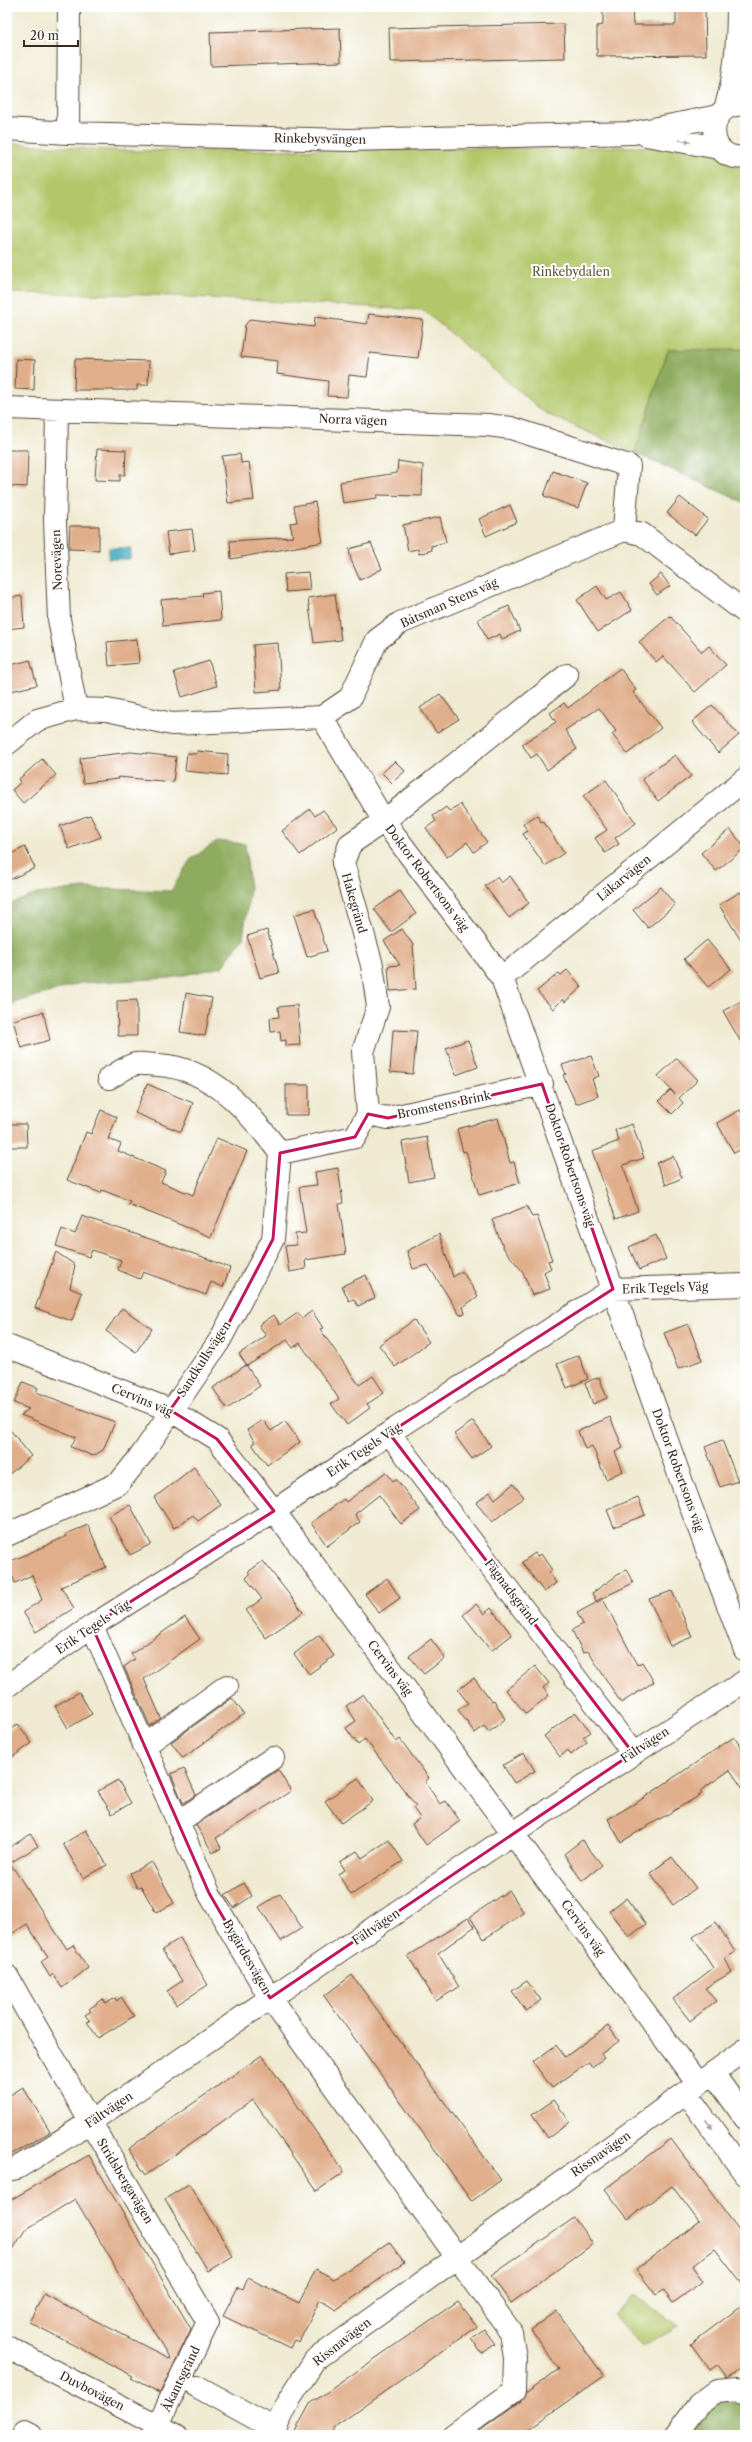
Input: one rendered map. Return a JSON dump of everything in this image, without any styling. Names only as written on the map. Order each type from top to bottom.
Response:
[{"type":"street","points":[[68,133],[69,7]]},
{"type":"street","points":[[719,148],[713,133],[729,110],[738,42],[738,7]]},
{"type":"street","points":[[738,42],[745,68]]},
{"type":"street","name":"Rinkebysvängen","points":[[633,133],[729,110]]},
{"type":"street","name":"Rinkebysvängen","points":[[7,129],[68,133],[349,140],[633,133],[719,148],[728,156],[737,158],[745,157]]},
{"type":"street","name":"Norra vägen","points":[[7,408],[488,425],[511,428],[629,466],[624,530]]},
{"type":"street","name":"Norevägen","points":[[57,410],[56,521],[59,619],[76,709]]},
{"type":"street","points":[[624,530],[642,534],[745,612]]},
{"type":"street","name":"Båtsman Stens väg","points":[[322,717],[350,698],[377,640],[400,623],[624,530]]},
{"type":"street","name":"Hakegränd","points":[[368,1114],[363,1052],[378,1007],[372,965],[343,863],[350,844],[384,821],[567,675]]},
{"type":"street","points":[[7,744],[37,720],[76,709],[107,710],[172,724],[322,717]]},
{"type":"street","name":"Doktor Robertsons väg","points":[[322,717],[384,821],[502,978],[542,1084],[686,1494],[745,1650]]},
{"type":"street","name":"Läkarvägen","points":[[502,978],[745,779]]},
{"type":"street","points":[[109,1078],[136,1064],[165,1065],[191,1071],[210,1081],[254,1118],[280,1153],[355,1136],[368,1114]]},
{"type":"street","name":"Bromstens Brink","points":[[368,1114],[388,1118],[542,1084]]},
{"type":"street","name":"Sandkullsvägen","points":[[7,1535],[119,1483],[143,1453],[170,1410],[220,1340],[273,1239],[280,1153]]},
{"type":"street","name":"Erik Tegels Väg","points":[[7,1686],[92,1626],[274,1511],[390,1432],[613,1289],[745,1285]]},
{"type":"street","name":"Cervins väg","points":[[7,1346],[170,1410],[217,1439],[274,1511],[699,2083],[745,2174]]},
{"type":"street","name":"Fägnadsgränd","points":[[390,1432],[633,1752]]},
{"type":"street","name":"Bygärdesvägen","points":[[92,1626],[209,1893],[270,1998],[457,2256]]},
{"type":"street","name":"Fältvägen","points":[[7,2170],[17,2168],[90,2123],[270,1998],[633,1752],[745,1681]]},
{"type":"street","points":[[144,1746],[227,1686]]},
{"type":"street","points":[[178,1822],[273,1758]]},
{"type":"street","name":"Stridsbergavägen","points":[[7,1976],[90,2123],[208,2322]]},
{"type":"street","name":"Rissnavägen","points":[[273,2432],[291,2397],[315,2360],[457,2256],[745,2050]]},
{"type":"street","name":"Cervins väg","points":[[699,2083],[745,2118]]},
{"type":"street","points":[[453,2435],[514,2390],[515,2358],[511,2332],[457,2256]]},
{"type":"street","name":"Åkantsgränd","points":[[162,2432],[208,2322]]},
{"type":"street","name":"Duvbovägen","points":[[7,2347],[162,2432]]},
{"type":"street","points":[[198,2387],[273,2432]]},
{"type":"street","points":[[676,2435],[699,2404],[717,2391],[738,2389],[745,2394]]},
{"type":"highlighted area","points":[[542,1084],[613,1289],[389,1433],[633,1753],[270,1998],[209,1893],[92,1626],[274,1511],[217,1439],[170,1410],[220,1340],[273,1239],[280,1153],[355,1137],[368,1114],[388,1118]]},
{"type":"green space","name":"Rinkebydalen","points":[[7,143],[124,151],[745,146],[745,349],[668,350],[635,453],[545,413],[423,310],[154,295],[7,293]]},
{"type":"green space","points":[[745,349],[745,503],[635,453],[668,350]]},
{"type":"green space","points":[[217,841],[245,844],[250,888],[243,938],[222,967],[170,978],[81,983],[17,1002],[7,1009],[7,905],[37,894],[83,888],[171,891],[190,860]]},
{"type":"green space","points":[[636,2294],[678,2327],[642,2347],[613,2315]]},
{"type":"green space","points":[[723,2399],[743,2403],[745,2407],[745,2435],[688,2435],[705,2410]]},
{"type":"water","points":[[109,548],[131,548],[130,559],[108,559]]},
{"type":"building","points":[[603,7],[632,7],[633,25],[676,25],[676,7],[705,7],[706,55],[597,56],[597,26],[603,25]]},
{"type":"building","points":[[564,24],[565,58],[390,62],[389,28]]},
{"type":"building","points":[[340,28],[341,62],[211,66],[210,32]]},
{"type":"building","points":[[369,314],[423,320],[418,358],[370,353],[367,377],[349,375],[347,397],[327,396],[328,381],[277,374],[278,361],[241,357],[245,325],[250,319],[314,327],[315,317],[367,324]]},
{"type":"building","points":[[16,359],[35,360],[34,390],[15,389]]},
{"type":"building","points":[[75,359],[149,361],[148,385],[137,385],[137,390],[74,390]]},
{"type":"building","points":[[97,449],[126,450],[125,475],[120,475],[120,481],[95,480]]},
{"type":"building","points":[[7,450],[28,450],[27,487],[7,486]]},
{"type":"building","points":[[240,454],[241,463],[249,462],[254,500],[228,503],[222,456]]},
{"type":"building","points":[[398,461],[423,465],[422,496],[377,495],[377,498],[343,503],[340,482],[397,473]]},
{"type":"building","points":[[553,471],[587,483],[578,508],[544,496]]},
{"type":"building","points":[[680,497],[708,519],[695,535],[667,513]]},
{"type":"building","points":[[315,502],[323,542],[231,559],[230,541],[293,537],[290,523],[297,522],[294,506]]},
{"type":"building","points":[[510,505],[517,522],[486,536],[479,519]]},
{"type":"building","points":[[440,517],[446,542],[431,546],[432,550],[419,554],[418,549],[408,551],[403,525]]},
{"type":"building","points":[[70,526],[99,526],[99,550],[69,549]]},
{"type":"building","points":[[192,529],[195,550],[169,554],[166,532]]},
{"type":"building","points":[[371,543],[382,569],[360,580],[351,560],[349,549]]},
{"type":"building","points":[[308,572],[310,590],[286,592],[284,574]]},
{"type":"building","points":[[661,574],[670,586],[657,595],[649,584]]},
{"type":"building","points":[[597,586],[606,600],[621,592],[632,610],[598,632],[577,600]]},
{"type":"building","points":[[219,591],[221,620],[163,626],[161,600],[203,596],[202,593]]},
{"type":"building","points":[[335,594],[341,640],[314,643],[308,598]]},
{"type":"building","points":[[22,596],[24,627],[7,629],[7,598]]},
{"type":"building","points":[[509,606],[520,631],[502,639],[500,634],[487,640],[478,619]]},
{"type":"building","points":[[670,616],[702,652],[709,646],[726,665],[695,692],[663,656],[656,662],[639,642]]},
{"type":"building","points":[[137,639],[139,663],[109,666],[107,642]]},
{"type":"building","points":[[278,643],[281,690],[256,692],[253,645]]},
{"type":"building","points":[[30,660],[37,685],[7,692],[7,666]]},
{"type":"building","points":[[209,661],[217,686],[182,697],[174,672]]},
{"type":"building","points":[[620,668],[636,690],[633,692],[661,728],[627,754],[612,734],[616,731],[599,708],[565,730],[577,749],[547,770],[537,754],[531,758],[522,744],[556,722],[550,713],[564,703],[568,708]]},
{"type":"building","points":[[440,694],[459,719],[437,733],[420,708]]},
{"type":"building","points":[[712,705],[739,735],[718,753],[692,722]]},
{"type":"building","points":[[197,751],[228,754],[227,775],[185,771],[187,753],[197,754]]},
{"type":"building","points":[[131,752],[176,757],[173,782],[118,777],[119,779],[83,783],[80,758]]},
{"type":"building","points":[[675,755],[691,776],[658,801],[642,779]]},
{"type":"building","points":[[42,759],[56,775],[23,803],[12,790],[21,782],[19,779]]},
{"type":"building","points":[[395,761],[405,771],[392,783],[382,773]]},
{"type":"building","points":[[606,780],[636,823],[615,838],[619,844],[605,853],[595,838],[607,830],[583,796]]},
{"type":"building","points":[[460,804],[487,842],[474,852],[467,842],[447,857],[426,828],[436,821],[433,816],[446,807],[449,811]]},
{"type":"building","points":[[310,809],[315,816],[323,810],[337,827],[300,855],[282,831]]},
{"type":"building","points":[[90,815],[101,837],[69,849],[60,826]]},
{"type":"building","points":[[537,815],[541,822],[543,821],[564,853],[545,866],[523,834],[528,831],[523,824]]},
{"type":"building","points":[[730,829],[745,848],[716,871],[701,853]]},
{"type":"building","points":[[25,847],[35,868],[7,881],[7,856]]},
{"type":"building","points":[[510,876],[529,903],[509,918],[485,886],[497,877],[501,883]]},
{"type":"building","points":[[661,887],[675,905],[648,928],[633,910]]},
{"type":"building","points":[[400,891],[416,914],[391,932],[374,909]]},
{"type":"building","points":[[740,892],[745,899],[745,947],[719,905]]},
{"type":"building","points":[[314,909],[327,951],[307,957],[294,915]]},
{"type":"building","points":[[402,929],[413,945],[416,989],[390,991],[388,966],[400,965],[384,941]]},
{"type":"building","points":[[267,930],[279,973],[260,978],[247,936]]},
{"type":"building","points":[[707,940],[731,969],[708,987],[684,959]]},
{"type":"building","points":[[567,970],[582,987],[565,1002],[563,999],[553,1009],[537,991],[559,973],[561,975]]},
{"type":"building","points":[[186,993],[212,998],[205,1036],[180,1032]]},
{"type":"building","points":[[745,999],[745,1049],[723,1011]]},
{"type":"building","points":[[137,1000],[137,1036],[118,1036],[117,1001]]},
{"type":"building","points":[[297,1005],[300,1045],[286,1046],[286,1040],[281,1041],[280,1031],[271,1032],[270,1018],[279,1017],[278,1007]]},
{"type":"building","points":[[43,1012],[50,1040],[21,1048],[13,1020]]},
{"type":"building","points":[[393,1030],[417,1031],[413,1074],[390,1072]]},
{"type":"building","points":[[468,1040],[478,1067],[456,1075],[446,1048]]},
{"type":"building","points":[[591,1056],[599,1076],[592,1079],[598,1096],[576,1104],[563,1075],[566,1074],[562,1065]]},
{"type":"building","points":[[677,1058],[698,1080],[679,1098],[683,1103],[672,1114],[659,1101],[670,1090],[675,1094],[658,1076]]},
{"type":"building","points":[[147,1084],[193,1103],[181,1132],[135,1113]]},
{"type":"building","points":[[286,1085],[309,1085],[309,1115],[286,1115]]},
{"type":"building","points":[[101,1110],[117,1117],[108,1139],[121,1144],[118,1151],[166,1171],[161,1182],[193,1195],[217,1138],[247,1151],[211,1237],[128,1204],[130,1201],[102,1190],[101,1193],[67,1180],[86,1132],[91,1134]]},
{"type":"building","points":[[740,1110],[745,1120],[745,1147],[734,1153],[717,1123]]},
{"type":"building","points":[[498,1118],[510,1163],[514,1162],[520,1183],[479,1195],[466,1151],[463,1152],[457,1129]]},
{"type":"building","points":[[7,1124],[26,1124],[27,1147],[7,1147]]},
{"type":"building","points":[[632,1124],[644,1158],[623,1165],[638,1211],[616,1219],[592,1151],[619,1141],[615,1130]]},
{"type":"building","points":[[427,1137],[434,1177],[409,1182],[402,1142]]},
{"type":"building","points":[[673,1156],[682,1178],[666,1185],[656,1163]]},
{"type":"building","points":[[338,1168],[343,1203],[339,1204],[346,1254],[305,1260],[306,1269],[289,1272],[285,1246],[297,1245],[295,1234],[306,1233],[299,1187],[317,1185],[315,1172]]},
{"type":"building","points":[[527,1206],[532,1217],[537,1216],[552,1260],[548,1261],[551,1268],[544,1272],[550,1289],[532,1295],[523,1272],[504,1249],[492,1220]]},
{"type":"building","points":[[82,1216],[203,1257],[230,1268],[223,1287],[211,1282],[206,1295],[143,1272],[140,1279],[118,1270],[121,1260],[92,1250],[89,1257],[56,1246],[62,1229],[75,1234]]},
{"type":"building","points":[[439,1234],[453,1277],[462,1271],[478,1296],[463,1307],[465,1313],[460,1315],[428,1265],[413,1269],[407,1251]]},
{"type":"building","points":[[656,1235],[666,1259],[639,1270],[629,1247]]},
{"type":"building","points":[[56,1252],[75,1265],[70,1288],[82,1293],[72,1321],[35,1308]]},
{"type":"building","points":[[366,1275],[375,1298],[358,1306],[354,1299],[349,1301],[342,1286]]},
{"type":"building","points":[[122,1308],[152,1329],[136,1352],[106,1331]]},
{"type":"building","points":[[312,1311],[323,1328],[320,1329],[359,1385],[373,1376],[384,1393],[367,1404],[370,1408],[347,1425],[331,1404],[339,1399],[300,1343],[293,1348],[287,1340],[247,1366],[239,1354],[266,1336],[259,1325],[274,1315],[280,1325],[298,1313],[302,1318]]},
{"type":"building","points":[[414,1320],[429,1342],[395,1367],[379,1345]]},
{"type":"building","points":[[688,1324],[702,1360],[678,1369],[664,1333]]},
{"type":"building","points":[[579,1355],[588,1379],[567,1388],[557,1364]]},
{"type":"building","points":[[246,1365],[260,1386],[227,1409],[213,1388]]},
{"type":"building","points":[[599,1377],[607,1398],[593,1404],[585,1383]]},
{"type":"building","points":[[23,1382],[38,1388],[36,1392],[115,1422],[103,1450],[93,1456],[71,1447],[76,1437],[21,1415],[29,1409],[14,1403]]},
{"type":"building","points":[[610,1417],[623,1448],[615,1452],[623,1471],[606,1479],[592,1446],[585,1449],[578,1431]]},
{"type":"building","points":[[263,1420],[271,1431],[285,1421],[300,1442],[267,1465],[252,1444],[255,1442],[247,1430]]},
{"type":"building","points":[[473,1421],[491,1446],[472,1459],[454,1434]]},
{"type":"building","points":[[7,1426],[31,1456],[7,1476]]},
{"type":"building","points":[[722,1440],[738,1481],[720,1487],[705,1447]]},
{"type":"building","points":[[194,1467],[221,1505],[198,1521],[193,1515],[174,1528],[154,1498]]},
{"type":"building","points":[[386,1472],[393,1481],[396,1479],[420,1510],[401,1524],[379,1495],[355,1514],[360,1522],[327,1546],[311,1523],[344,1499],[346,1502]]},
{"type":"building","points":[[513,1484],[524,1497],[492,1522],[476,1503],[490,1492],[495,1499]]},
{"type":"building","points":[[638,1497],[645,1515],[614,1527],[607,1510]]},
{"type":"building","points":[[130,1505],[151,1544],[130,1555],[109,1516]]},
{"type":"building","points":[[88,1525],[106,1567],[61,1587],[74,1608],[36,1632],[23,1612],[42,1600],[32,1575],[15,1583],[7,1563]]},
{"type":"building","points":[[535,1553],[537,1556],[541,1554],[552,1570],[549,1572],[556,1583],[544,1592],[522,1562]]},
{"type":"building","points":[[263,1561],[303,1612],[266,1638],[246,1610],[262,1599],[246,1578],[250,1574],[248,1572]]},
{"type":"building","points":[[626,1569],[633,1583],[596,1601],[592,1593]]},
{"type":"building","points":[[387,1578],[400,1598],[379,1613],[365,1594]]},
{"type":"building","points":[[672,1591],[692,1637],[670,1646],[649,1599]]},
{"type":"building","points":[[603,1599],[637,1665],[642,1662],[654,1682],[621,1703],[588,1651],[583,1653],[572,1630],[583,1624],[577,1613]]},
{"type":"building","points":[[476,1604],[484,1614],[491,1608],[512,1635],[491,1651],[463,1615]]},
{"type":"building","points":[[185,1617],[200,1639],[144,1679],[161,1718],[150,1726],[124,1667],[135,1659],[131,1654]]},
{"type":"building","points":[[319,1635],[334,1656],[309,1674],[294,1654]]},
{"type":"building","points":[[431,1639],[445,1658],[424,1674],[409,1656]]},
{"type":"building","points":[[535,1666],[549,1683],[543,1688],[549,1695],[526,1714],[506,1690]]},
{"type":"building","points":[[474,1678],[492,1701],[494,1700],[505,1719],[489,1732],[484,1726],[475,1733],[458,1710],[468,1703],[458,1690]]},
{"type":"building","points":[[79,1692],[92,1714],[68,1728],[55,1706]]},
{"type":"building","points":[[363,1694],[396,1742],[400,1739],[429,1778],[425,1782],[440,1804],[446,1801],[460,1821],[426,1845],[412,1824],[420,1818],[413,1808],[416,1806],[365,1739],[358,1745],[346,1728],[356,1721],[346,1706]]},
{"type":"building","points":[[232,1698],[244,1714],[183,1758],[171,1742]]},
{"type":"building","points":[[575,1712],[591,1732],[583,1737],[587,1742],[571,1755],[568,1750],[560,1757],[544,1736]]},
{"type":"building","points":[[18,1724],[32,1743],[7,1761],[7,1732]]},
{"type":"building","points":[[734,1737],[745,1753],[745,1792],[730,1770],[700,1791],[702,1794],[621,1842],[608,1819],[639,1801]]},
{"type":"building","points":[[524,1753],[535,1771],[514,1783],[503,1765]]},
{"type":"building","points":[[184,1768],[196,1795],[183,1803],[171,1774]]},
{"type":"building","points":[[278,1770],[291,1791],[216,1838],[221,1848],[213,1853],[196,1825]]},
{"type":"building","points":[[358,1778],[373,1801],[341,1823],[325,1801]]},
{"type":"building","points":[[118,1780],[131,1803],[112,1814],[98,1791]]},
{"type":"building","points":[[86,1830],[107,1865],[83,1878],[63,1844]]},
{"type":"building","points":[[31,1834],[38,1846],[10,1863],[67,1949],[73,1945],[88,1968],[62,1988],[53,1974],[50,1977],[41,1962],[48,1957],[27,1924],[7,1937],[7,1849]]},
{"type":"building","points":[[389,1840],[403,1861],[351,1895],[338,1874],[345,1870],[340,1862],[357,1851],[362,1858]]},
{"type":"building","points":[[582,1840],[602,1865],[582,1881],[564,1854]]},
{"type":"building","points":[[672,1857],[696,1888],[673,1905],[650,1873]]},
{"type":"building","points":[[152,1862],[174,1903],[156,1913],[141,1886],[137,1888],[130,1873]]},
{"type":"building","points":[[244,1883],[252,1896],[234,1908],[225,1895]]},
{"type":"building","points":[[509,1890],[524,1913],[484,1939],[470,1917]]},
{"type":"building","points":[[280,1894],[302,1928],[281,1941],[259,1907]]},
{"type":"building","points":[[626,1898],[646,1924],[629,1937],[609,1911]]},
{"type":"building","points":[[468,1918],[474,1927],[438,1953],[459,1987],[436,2001],[408,1956]]},
{"type":"building","points":[[716,1922],[735,1952],[725,1959],[732,1972],[705,1988],[716,2001],[690,2021],[673,1999],[713,1968],[693,1937]]},
{"type":"building","points":[[180,1938],[208,1985],[176,2005],[167,1991],[182,1981],[162,1950]]},
{"type":"building","points":[[352,1975],[501,2180],[472,2201],[324,1996]]},
{"type":"building","points":[[527,1981],[541,2000],[526,2011],[512,1991]]},
{"type":"building","points":[[121,1997],[134,2016],[98,2038],[87,2022],[90,2021],[85,2015],[91,2011],[89,2009],[103,1999],[106,2004],[115,1998],[117,2001]]},
{"type":"building","points":[[608,2026],[619,2041],[601,2054],[604,2058],[592,2067],[589,2062],[552,2088],[533,2062],[556,2045],[565,2057]]},
{"type":"building","points":[[262,2055],[344,2172],[317,2191],[253,2100],[146,2175],[128,2149]]},
{"type":"building","points":[[23,2087],[50,2132],[7,2157],[7,2097]]},
{"type":"building","points":[[554,2100],[570,2122],[548,2138],[532,2115]]},
{"type":"building","points":[[671,2139],[745,2238],[745,2288],[715,2249],[692,2266],[703,2281],[673,2303],[663,2290],[656,2295],[636,2269],[699,2222],[672,2186],[628,2219],[605,2189]]},
{"type":"building","points":[[89,2155],[191,2329],[160,2393],[131,2378],[133,2376],[29,2322],[44,2294],[170,2359],[75,2199],[25,2230],[7,2259],[7,2202]]},
{"type":"building","points":[[189,2184],[233,2256],[208,2271],[165,2199]]},
{"type":"building","points":[[574,2218],[593,2244],[511,2303],[491,2276]]},
{"type":"building","points":[[389,2242],[404,2262],[336,2310],[320,2300],[299,2342],[294,2340],[290,2348],[223,2316],[238,2287],[243,2289],[248,2278],[299,2303],[316,2269],[334,2279]]},
{"type":"building","points":[[458,2301],[477,2326],[336,2426],[332,2435],[293,2435],[310,2404]]},
{"type":"building","points":[[745,2303],[745,2365],[727,2378],[717,2365],[710,2370],[691,2344]]},
{"type":"building","points":[[557,2311],[604,2376],[521,2435],[474,2435],[521,2401],[526,2393],[559,2369],[531,2330]]},
{"type":"building","points":[[484,2329],[495,2344],[482,2354],[471,2338]]}]
